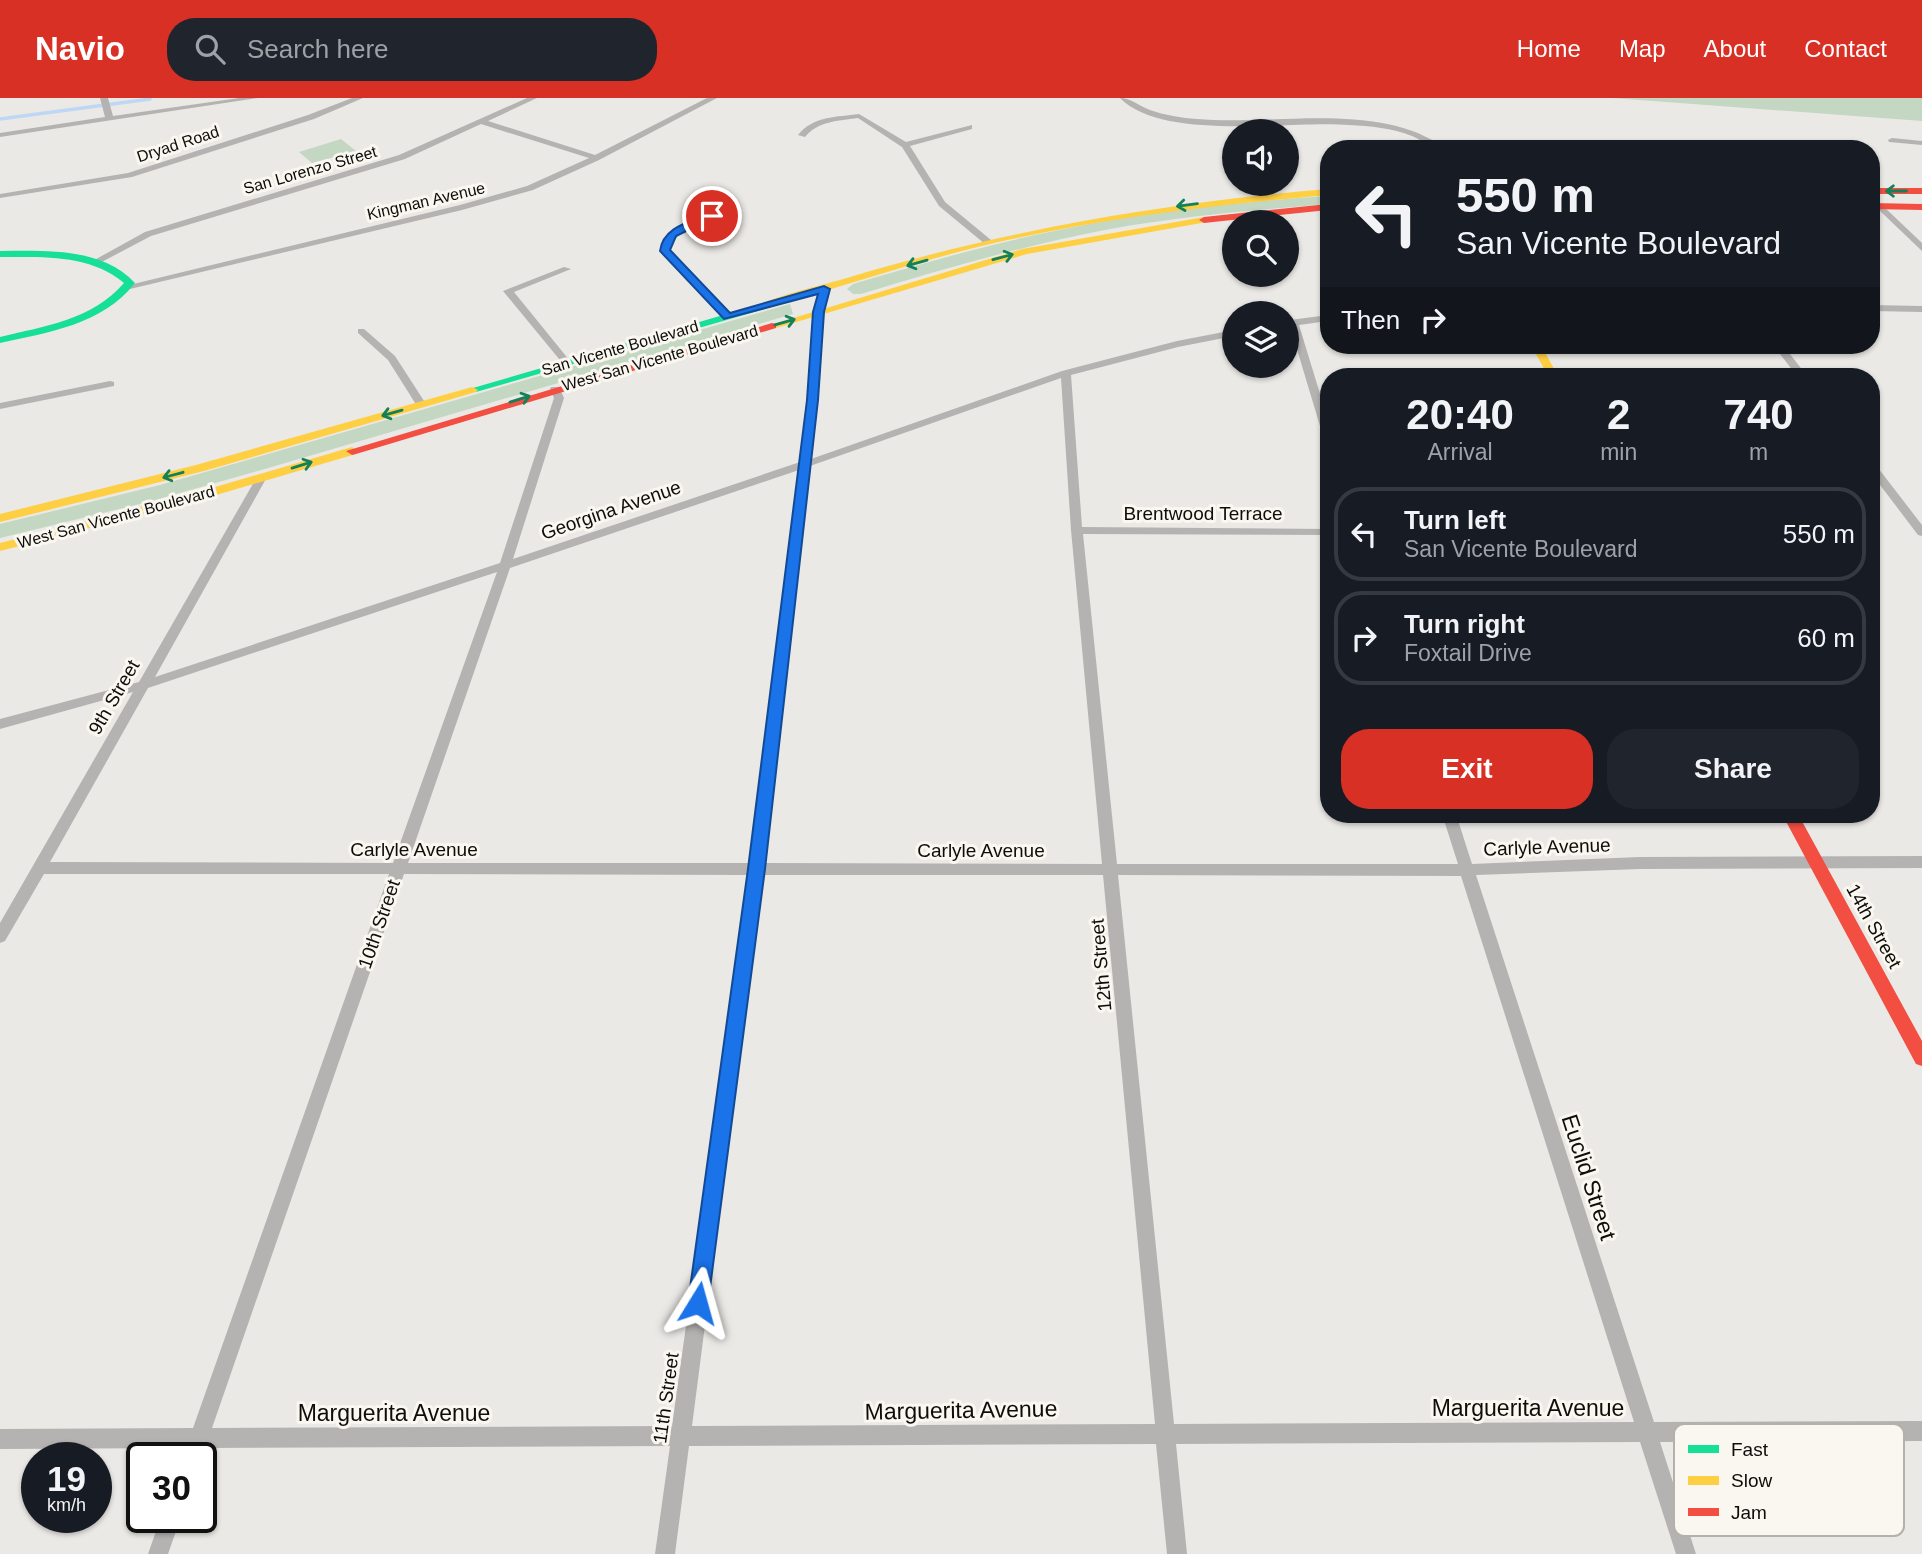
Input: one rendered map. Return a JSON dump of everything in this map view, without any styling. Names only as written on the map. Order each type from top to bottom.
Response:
[{"type":"main road","points":[[1880,191],[1922,191]]},
{"type":"main road","name":"San Vicente Boulevard","points":[[0,518],[200,468],[988,242],[1169,208],[1320,193]]},
{"type":"main road","points":[[1880,206],[1922,207]]},
{"type":"main road","name":"West San Vicente Boulevard","points":[[0,547],[129,515],[262,477],[969,266],[1083,239],[1188,221],[1320,208]]},
{"type":"main road","points":[[0,254],[93,263],[123,272],[129,279],[130,286],[107,306],[93,313],[0,340]]},
{"type":"main road","name":"14th Street","points":[[1795,823],[1922,1058]]},
{"type":"street","points":[[0,135],[254,98]]},
{"type":"street","name":"Dryad Road","points":[[0,196],[128,175],[311,117],[359,98]]},
{"type":"street","name":"San Lorenzo Street","points":[[93,263],[148,234],[402,157],[533,98]]},
{"type":"street","name":"Kingman Avenue","points":[[130,286],[530,188],[596,158],[713,98]]},
{"type":"street","points":[[1124,98],[1141,109],[1184,121],[1328,116],[1372,118],[1413,129],[1429,140]]},
{"type":"street","points":[[105,102],[110,120]]},
{"type":"street","points":[[802,135],[814,123],[859,116],[905,145],[942,204],[988,242]]},
{"type":"street","points":[[482,122],[596,158]]},
{"type":"street","points":[[905,145],[969,127]]},
{"type":"street","points":[[1892,140],[1922,143]]},
{"type":"street","points":[[1880,210],[1922,248]]},
{"type":"street","points":[[712,216],[673,233],[666,243],[665,251],[727,317]]},
{"type":"street","points":[[567,269],[508,291],[567,363]]},
{"type":"street","name":"11th Street","points":[[665,1554],[757,869],[815,380],[818,312],[824,289]]},
{"type":"street","points":[[1880,308],[1922,309]]},
{"type":"street","points":[[1299,322],[1320,319]]},
{"type":"street","points":[[361,331],[392,358],[421,404]]},
{"type":"street","name":"Georgina Avenue","points":[[0,724],[143,685],[942,418],[1066,373],[1177,344],[1222,335]]},
{"type":"street","points":[[1299,352],[1320,413]]},
{"type":"street","points":[[1785,354],[1796,368]]},
{"type":"street","name":"12th Street","points":[[1066,373],[1077,530],[1177,1554]]},
{"type":"street","points":[[0,401],[110,384]]},
{"type":"street","points":[[0,407],[71,394],[85,388]]},
{"type":"street","name":"10th Street","points":[[197,1442],[505,565],[559,398],[555,388]]},
{"type":"street","name":"9th Street","points":[[0,937],[262,477]]},
{"type":"street","points":[[1880,479],[1922,533]]},
{"type":"street","name":"Brentwood Terrace","points":[[1077,530],[1320,531]]},
{"type":"street","name":"Euclid Street","points":[[1452,823],[1674,1516]]},
{"type":"street","name":"Carlyle Avenue","points":[[39,868],[1467,870],[1640,863],[1922,862]]},
{"type":"street","name":"Marguerita Avenue","points":[[1904,1431],[1922,1431]]},
{"type":"street","name":"Marguerita Avenue","points":[[0,1439],[199,1436],[680,1438],[1165,1432],[1674,1432]]},
{"type":"street","points":[[158,1554],[165,1533]]},
{"type":"street","name":"Euclid Street","points":[[1680,1536],[1686,1554]]},
{"type":"green space","points":[[1612,98],[1922,98],[1922,121]]},
{"type":"green space","points":[[341,139],[356,151],[312,163],[299,152]]},
{"type":"green space","points":[[1320,197],[1320,205],[1222,210],[1222,214],[1110,229],[984,258],[861,294],[853,294],[847,289],[853,284],[1033,236],[1092,223],[1193,208]]},
{"type":"green space","points":[[790,304],[793,314],[148,502],[0,538],[0,524],[160,485]]},
{"type":"waterway","points":[[0,119],[150,99]]},
{"type":"traffic: fast","points":[[0,254],[69,256],[87,260],[118,273],[130,283],[118,296],[88,316],[53,328],[0,340]]},
{"type":"traffic: fast","points":[[472,390],[761,307]]},
{"type":"traffic: slow","points":[[761,307],[934,256],[1033,232],[1159,210],[1320,193]]},
{"type":"traffic: slow","points":[[772,326],[1026,251],[1204,220]]},
{"type":"traffic: slow","points":[[1541,354],[1549,368]]},
{"type":"traffic: slow","points":[[0,518],[200,468],[472,390]]},
{"type":"traffic: slow","points":[[0,547],[202,495],[352,451]]},
{"type":"traffic: jam","points":[[1880,191],[1922,191]]},
{"type":"traffic: jam","points":[[1880,206],[1922,207]]},
{"type":"traffic: jam","points":[[1204,220],[1320,208]]},
{"type":"traffic: jam","points":[[352,451],[772,326]]},
{"type":"traffic: jam","points":[[1795,823],[1922,1058]]},
{"type":"route","points":[[698,1303],[757,869],[815,380],[818,312],[824,289],[727,317],[665,251],[666,243],[673,233],[712,216]]}]
